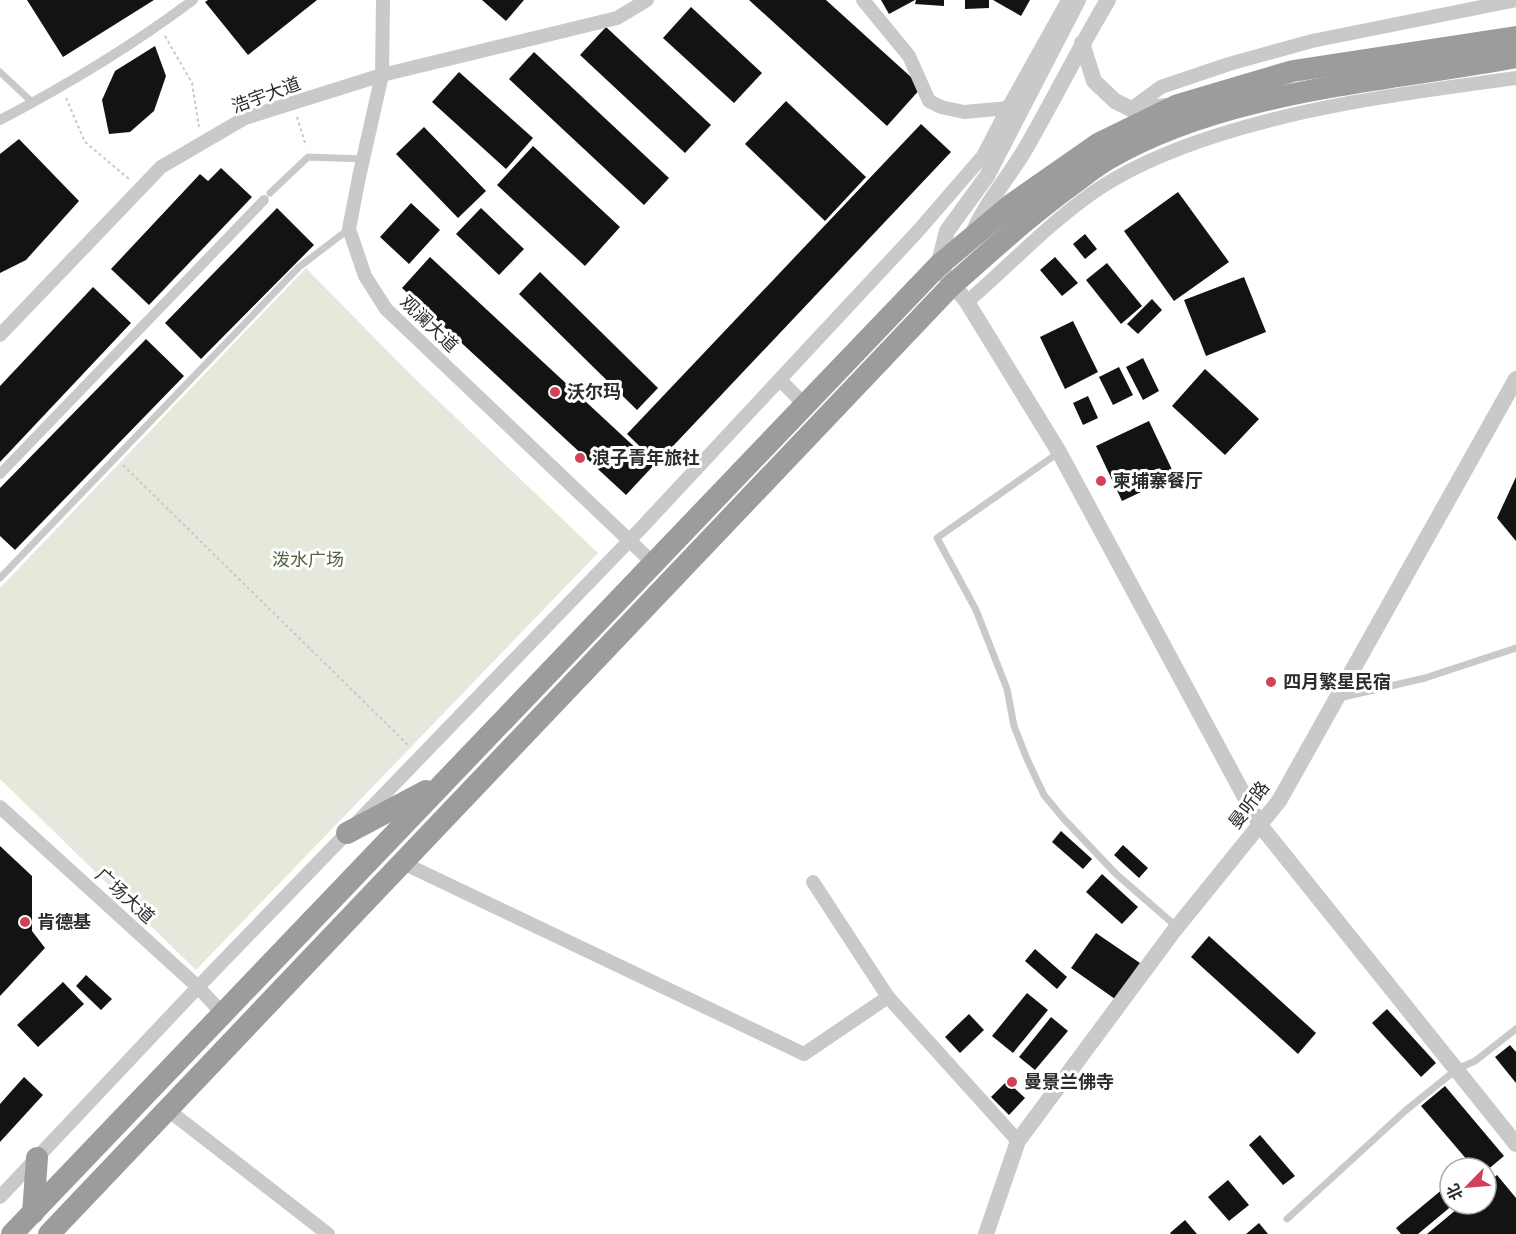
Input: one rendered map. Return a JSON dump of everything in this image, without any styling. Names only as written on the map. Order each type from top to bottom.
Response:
[{"type":"highway","points":[[49,1234],[952,285],[1041,207],[1107,159],[1196,120],[1242,106],[1450,59],[1516,38]]},
{"type":"highway","points":[[12,1234],[652,562],[938,266],[1012,204],[1098,144],[1178,105],[1293,71],[1450,59],[1516,57]]},
{"type":"highway","points":[[347,832],[444,782]]},
{"type":"highway","points":[[223,1014],[243,1032]]},
{"type":"highway","points":[[33,1212],[37,1158]]},
{"type":"street","points":[[0,120],[62,87],[159,25],[193,0]]},
{"type":"street","name":"观澜大道","points":[[383,0],[382,75],[350,229],[365,276],[386,309],[652,562]]},
{"type":"street","name":"浩宇大道","points":[[0,334],[161,167],[245,118],[382,75],[617,18],[647,0]]},
{"type":"street","points":[[863,0],[909,56],[929,101],[941,107],[964,111],[980,112],[1008,108]]},
{"type":"street","points":[[0,1197],[198,987],[630,540],[918,231],[983,156],[1066,4],[1072,0]]},
{"type":"street","points":[[1078,0],[987,176],[947,231],[938,266],[968,302],[1059,452],[1260,825],[1516,1144]]},
{"type":"street","points":[[971,237],[980,215],[1027,148],[1082,43],[1108,0]]},
{"type":"street","points":[[1131,109],[1161,87],[1229,64],[1312,41],[1516,0]]},
{"type":"street","points":[[1082,43],[1094,81],[1114,101],[1131,109],[1178,105]]},
{"type":"street","points":[[968,302],[1053,224],[1091,194],[1132,170],[1183,146],[1266,120],[1387,96],[1516,78]]},
{"type":"street","points":[[0,474],[267,196]]},
{"type":"street","name":"曼听路","points":[[986,1234],[1018,1141],[1177,927],[1279,801],[1516,379]]},
{"type":"street","points":[[780,380],[805,405]]},
{"type":"street","name":"广场大道","points":[[0,807],[198,987],[223,1014]]},
{"type":"street","points":[[403,863],[804,1054],[888,997]]},
{"type":"street","points":[[813,882],[888,997],[1018,1141]]},
{"type":"street","points":[[168,1110],[328,1234]]},
{"type":"lane","points":[[0,72],[33,103]]},
{"type":"lane","points":[[267,196],[308,157],[363,159]]},
{"type":"lane","points":[[0,578],[299,267],[350,229]]},
{"type":"lane","points":[[1059,452],[937,538],[976,610],[1007,688],[1014,726],[1044,795],[1116,874],[1177,927]]},
{"type":"lane","points":[[1336,699],[1425,678],[1516,648]]},
{"type":"lane","points":[[1287,1220],[1405,1111],[1457,1069],[1475,1061],[1516,1029]]},
{"type":"path","points":[[159,25],[192,83],[202,143]]},
{"type":"path","points":[[62,87],[85,142],[140,189]]},
{"type":"path","points":[[294,103],[308,157]]},
{"type":"path","points":[[115,458],[421,757]]},
{"type":"green space","name":"泼水广场","points":[[306,268],[407,371],[598,553],[196,970],[0,779],[0,588]]},
{"type":"building","points":[[27,0],[154,0],[63,57]]},
{"type":"building","points":[[208,0],[317,0],[248,55],[205,2]]},
{"type":"building","points":[[482,0],[524,0],[506,21]]},
{"type":"building","points":[[749,0],[826,0],[922,87],[887,126]]},
{"type":"building","points":[[881,0],[915,0],[889,14]]},
{"type":"building","points":[[916,0],[944,0],[944,6],[915,4]]},
{"type":"building","points":[[965,0],[989,0],[989,8],[965,9]]},
{"type":"building","points":[[993,0],[1030,0],[1021,16]]},
{"type":"building","points":[[691,7],[762,73],[734,103],[663,38]]},
{"type":"building","points":[[606,27],[711,125],[685,153],[580,55]]},
{"type":"building","points":[[155,46],[166,76],[154,111],[130,132],[109,134],[102,100],[115,71]]},
{"type":"building","points":[[534,52],[669,178],[644,205],[509,79]]},
{"type":"building","points":[[459,72],[533,138],[506,169],[432,102]]},
{"type":"building","points":[[786,101],[866,177],[825,221],[745,144]]},
{"type":"building","points":[[921,124],[951,152],[657,463],[627,434]]},
{"type":"building","points":[[424,127],[486,191],[458,218],[396,154]]},
{"type":"building","points":[[19,139],[79,201],[26,260],[0,273],[0,154]]},
{"type":"building","points":[[533,146],[620,227],[585,266],[497,185]]},
{"type":"building","points":[[221,168],[252,197],[149,305],[111,269],[200,174],[208,181]]},
{"type":"building","points":[[1178,192],[1229,262],[1174,301],[1124,231]]},
{"type":"building","points":[[411,203],[440,230],[409,264],[380,237]]},
{"type":"building","points":[[277,208],[314,245],[201,359],[165,323]]},
{"type":"building","points":[[481,208],[524,249],[499,275],[456,234]]},
{"type":"building","points":[[1085,234],[1097,249],[1085,259],[1073,244]]},
{"type":"building","points":[[430,257],[654,465],[626,495],[402,288]]},
{"type":"building","points":[[1055,257],[1078,283],[1062,296],[1040,270]]},
{"type":"building","points":[[1107,263],[1142,306],[1121,324],[1086,280]]},
{"type":"building","points":[[540,272],[658,388],[637,410],[519,294]]},
{"type":"building","points":[[1244,277],[1266,332],[1206,356],[1184,300]]},
{"type":"building","points":[[93,287],[131,323],[0,462],[0,386]]},
{"type":"building","points":[[1152,299],[1162,310],[1138,334],[1127,324]]},
{"type":"building","points":[[1073,321],[1098,372],[1065,389],[1040,337]]},
{"type":"building","points":[[146,339],[184,376],[15,550],[0,536],[0,488]]},
{"type":"building","points":[[1143,358],[1159,391],[1143,400],[1126,367]]},
{"type":"building","points":[[1119,367],[1133,395],[1113,405],[1099,377]]},
{"type":"building","points":[[1205,369],[1259,419],[1225,455],[1172,406]]},
{"type":"building","points":[[1088,396],[1098,418],[1083,425],[1073,403]]},
{"type":"building","points":[[1149,421],[1175,476],[1122,501],[1096,446]]},
{"type":"building","points":[[1516,477],[1516,541],[1497,518]]},
{"type":"building","points":[[1061,831],[1092,859],[1083,869],[1052,842]]},
{"type":"building","points":[[1123,845],[1148,868],[1139,878],[1114,855]]},
{"type":"building","points":[[0,846],[32,876],[32,931],[45,948],[0,996]]},
{"type":"building","points":[[1102,874],[1138,907],[1122,924],[1086,892]]},
{"type":"building","points":[[1096,933],[1140,963],[1115,999],[1071,968]]},
{"type":"building","points":[[1209,936],[1316,1033],[1298,1054],[1191,957]]},
{"type":"building","points":[[1035,949],[1067,977],[1057,989],[1025,961]]},
{"type":"building","points":[[86,975],[112,999],[101,1010],[76,986]]},
{"type":"building","points":[[63,982],[84,1004],[38,1047],[17,1025]]},
{"type":"building","points":[[1027,993],[1048,1010],[1013,1053],[992,1036]]},
{"type":"building","points":[[1387,1009],[1436,1063],[1421,1077],[1372,1023]]},
{"type":"building","points":[[969,1014],[984,1030],[960,1053],[945,1037]]},
{"type":"building","points":[[1051,1017],[1068,1031],[1035,1070],[1019,1057]]},
{"type":"building","points":[[1510,1045],[1516,1052],[1516,1083],[1495,1057]]},
{"type":"building","points":[[24,1077],[43,1095],[0,1142],[0,1104]]},
{"type":"building","points":[[1007,1081],[1025,1098],[1009,1115],[991,1097]]},
{"type":"building","points":[[1445,1086],[1504,1156],[1498,1161],[1498,1156],[1464,1156],[1421,1106]]},
{"type":"building","points":[[1260,1135],[1295,1176],[1283,1185],[1249,1145]]},
{"type":"building","points":[[1498,1176],[1516,1198],[1516,1234],[1427,1234],[1449,1216],[1498,1216]]},
{"type":"building","points":[[1228,1180],[1249,1205],[1229,1221],[1208,1197]]},
{"type":"building","points":[[1438,1193],[1440,1216],[1418,1234],[1401,1234],[1396,1228]]},
{"type":"building","points":[[1185,1220],[1197,1234],[1170,1233]]},
{"type":"building","points":[[1259,1223],[1268,1234],[1246,1234]]},
{"type":"place","name":"沃尔玛","points":[[555,392]]},
{"type":"place","name":"浪子青年旅社","points":[[580,458]]},
{"type":"place","name":"柬埔寨餐厅","points":[[1101,481]]},
{"type":"place","name":"四月繁星民宿","points":[[1271,682]]},
{"type":"place","name":"肯德基","points":[[25,922]]},
{"type":"place","name":"曼景兰佛寺","points":[[1012,1082]]}]
